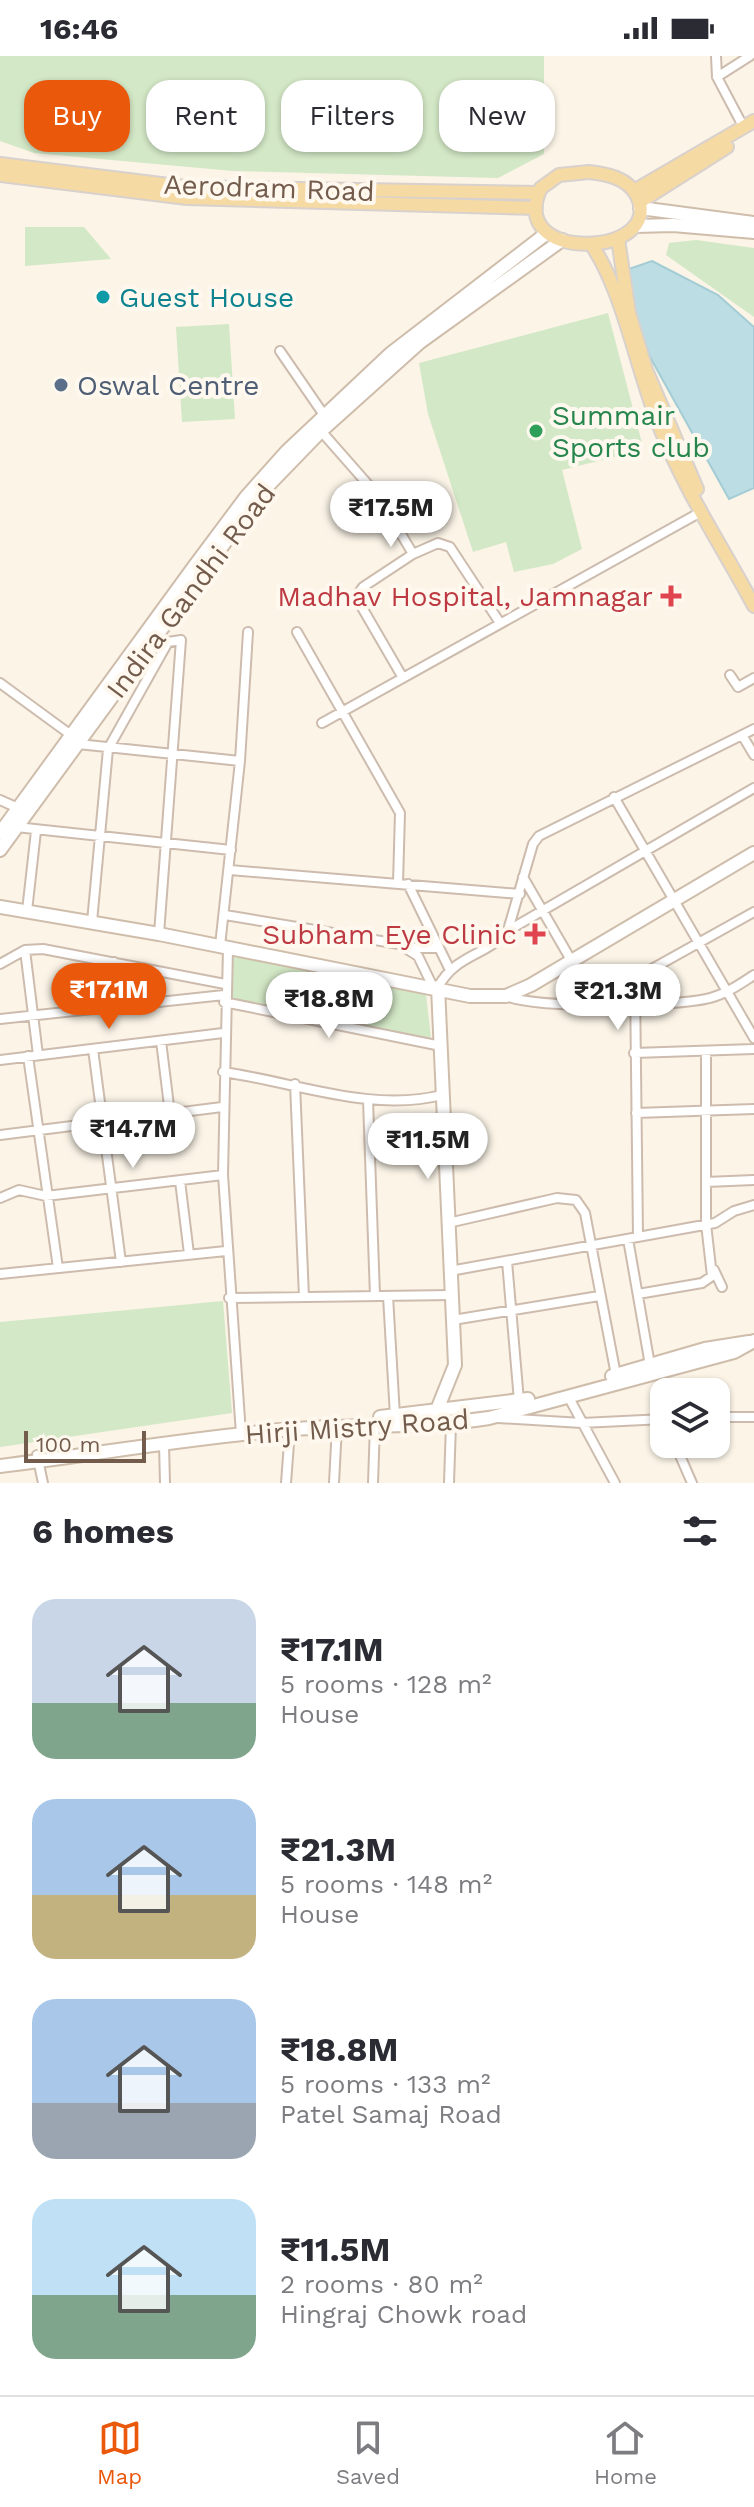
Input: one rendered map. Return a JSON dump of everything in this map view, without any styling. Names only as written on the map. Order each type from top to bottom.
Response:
[{"type":"main road","points":[[638,200],[751,127]]},
{"type":"main road","name":"Aerodram Road","points":[[1,166],[185,187],[538,193]]},
{"type":"main road","name":"Aerodram Road","points":[[1,166],[187,198],[536,208]]},
{"type":"main road","points":[[754,223],[638,200],[617,178],[589,172],[559,175],[545,183],[538,193],[536,208],[547,233],[562,240],[591,244],[618,239],[635,226],[673,225],[754,232]]},
{"type":"main road","points":[[635,226],[638,200]]},
{"type":"main road","name":"Indira Gandhi Road","points":[[0,850],[246,497],[324,415],[390,354],[547,233]]},
{"type":"main road","points":[[618,239],[629,313],[646,370],[706,510],[703,516]]},
{"type":"main road","name":"Indira Gandhi Road","points":[[0,833],[243,517],[321,431],[419,343],[562,240]]},
{"type":"main road","points":[[591,244],[614,286],[637,368],[662,434],[703,516],[754,606]]},
{"type":"main road","points":[[0,907],[159,934],[470,996],[506,996],[754,853]]},
{"type":"main road","points":[[436,987],[453,1320],[451,1417]]},
{"type":"main road","name":"Hirji Mistry Road","points":[[0,1459],[38,1458],[164,1444],[240,1431],[429,1424],[725,1344],[753,1342]]},
{"type":"main road","name":"Hirji Mistry Road","points":[[0,1466],[38,1458],[240,1431],[437,1412],[451,1417],[489,1418],[734,1352],[753,1342]]},
{"type":"main road","points":[[429,1424],[453,1377]]},
{"type":"street","points":[[716,56],[717,77],[751,127]]},
{"type":"street","points":[[717,77],[750,56]]},
{"type":"street","points":[[280,351],[324,415]]},
{"type":"street","points":[[321,431],[379,497],[413,554]]},
{"type":"street","points":[[322,723],[500,623],[703,516]]},
{"type":"street","points":[[403,678],[360,604],[358,594],[363,587],[413,554],[438,543],[450,547],[500,623]]},
{"type":"street","points":[[240,1431],[226,1251],[222,1107],[225,915],[240,761],[248,632]]},
{"type":"street","points":[[297,632],[400,813],[403,883],[449,968]]},
{"type":"street","points":[[92,922],[108,749],[168,642],[181,640],[159,934]]},
{"type":"street","points":[[730,675],[738,687],[754,678]]},
{"type":"street","points":[[0,683],[75,739],[108,749],[240,761]]},
{"type":"street","points":[[409,948],[423,964],[436,987],[449,968],[501,938],[508,930],[523,876],[539,836],[754,729]]},
{"type":"street","points":[[742,735],[754,755]]},
{"type":"street","points":[[508,930],[544,913],[754,788]]},
{"type":"street","points":[[614,797],[754,1038]]},
{"type":"street","points":[[0,800],[18,808]]},
{"type":"street","points":[[16,827],[100,839],[231,850]]},
{"type":"street","points":[[27,911],[36,831]]},
{"type":"street","points":[[230,870],[520,894]]},
{"type":"street","points":[[523,876],[571,960]]},
{"type":"street","points":[[650,1365],[638,1294],[633,1238],[635,983],[641,975],[754,912]]},
{"type":"street","points":[[225,915],[409,948],[439,948]]},
{"type":"street","points":[[0,964],[25,950],[43,949],[225,984]]},
{"type":"street","points":[[25,950],[38,1055]]},
{"type":"street","points":[[114,962],[118,1006]]},
{"type":"street","points":[[506,996],[561,1005],[701,999],[727,991],[754,975]]},
{"type":"street","points":[[742,982],[754,983]]},
{"type":"street","points":[[0,1019],[224,998],[441,1046]]},
{"type":"street","points":[[0,1060],[223,1033]]},
{"type":"street","points":[[161,1041],[170,1114]]},
{"type":"street","points":[[93,1049],[114,1189],[121,1262]]},
{"type":"street","points":[[634,1053],[754,1049]]},
{"type":"street","points":[[638,1294],[702,1283],[712,1276],[706,1224],[706,1051]]},
{"type":"street","points":[[28,1056],[58,1268]]},
{"type":"street","points":[[223,1072],[368,1100],[399,1103],[442,1095]]},
{"type":"street","points":[[295,1084],[304,1297]]},
{"type":"street","points":[[368,1100],[375,1296]]},
{"type":"street","points":[[0,1135],[222,1107]]},
{"type":"street","points":[[636,1113],[754,1109]]},
{"type":"street","points":[[0,1198],[19,1190],[46,1196],[223,1175]]},
{"type":"street","points":[[706,1182],[754,1180]]},
{"type":"street","points":[[180,1181],[189,1254]]},
{"type":"street","points":[[448,1223],[566,1197],[582,1206],[616,1375]]},
{"type":"street","points":[[450,1271],[706,1224],[754,1205]]},
{"type":"street","points":[[0,1274],[226,1251]]},
{"type":"street","points":[[507,1261],[519,1401]]},
{"type":"street","points":[[713,1269],[722,1287]]},
{"type":"street","points":[[229,1298],[452,1295]]},
{"type":"street","points":[[388,1296],[395,1416]]},
{"type":"street","points":[[453,1320],[599,1296]]},
{"type":"street","points":[[568,1396],[615,1483]]},
{"type":"street","points":[[449,1483],[451,1417]]},
{"type":"street","points":[[730,1417],[754,1417]]},
{"type":"street","points":[[489,1418],[582,1423],[650,1420]]},
{"type":"street","points":[[373,1483],[375,1425]]},
{"type":"street","points":[[334,1483],[337,1426]]},
{"type":"street","points":[[286,1483],[290,1430]]},
{"type":"street","points":[[164,1444],[165,1483]]},
{"type":"street","points":[[38,1458],[43,1483]]},
{"type":"street","points":[[681,1458],[692,1483]]},
{"type":"green space","points":[[0,56],[544,56],[544,80],[439,80],[439,152],[544,152],[498,178],[233,171],[31,152],[130,152],[130,80],[24,80],[24,149],[0,141]]},
{"type":"green space","points":[[25,227],[84,227],[111,259],[25,266]]},
{"type":"green space","points":[[696,240],[754,248],[754,317],[666,255],[669,243]]},
{"type":"green space","name":"Summair Sports club","points":[[608,313],[643,447],[638,451],[562,470],[582,549],[553,564],[514,572],[506,542],[473,552],[428,414],[419,363]]},
{"type":"green space","points":[[229,324],[235,419],[182,422],[176,327]]},
{"type":"green space","points":[[233,957],[425,985],[431,1038],[229,1001]]},
{"type":"green space","points":[[223,1301],[232,1413],[0,1447],[0,1322]]},
{"type":"water","points":[[652,261],[718,295],[754,327],[754,488],[729,499],[650,357],[628,299],[629,269]]},
{"type":"place","name":"Guest House","points":[[103,297]]},
{"type":"place","name":"Oswal Centre","points":[[61,385]]},
{"type":"place","name":"Summair Sports club","points":[[536,431]]},
{"type":"place","name":"Madhav Hospital, Jamnagar","points":[[671,596]]},
{"type":"place","name":"Subham Eye Clinic","points":[[535,934]]}]
